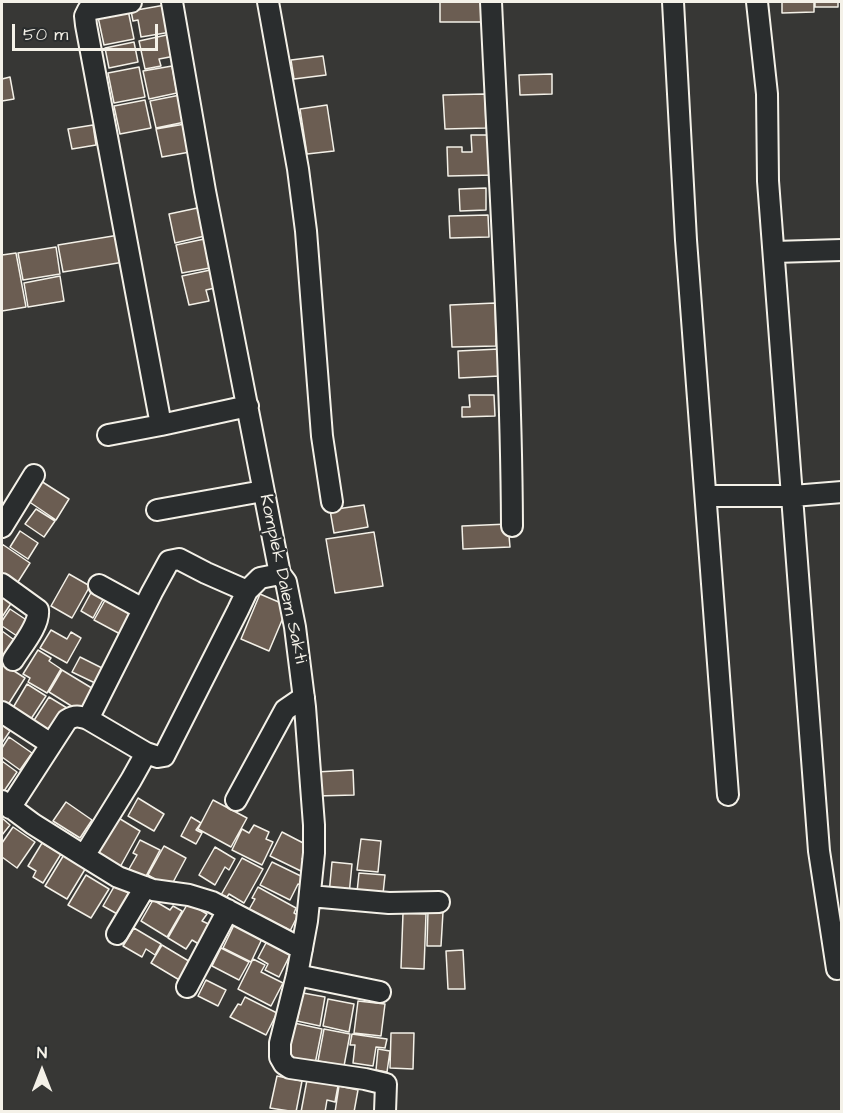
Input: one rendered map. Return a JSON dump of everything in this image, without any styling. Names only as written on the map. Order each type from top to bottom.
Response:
[{"type":"street","points":[[131,2],[88,10],[85,16],[161,425]]},
{"type":"street","name":"Komplek Dalem Sakti","points":[[172,2],[205,191],[263,490],[280,574],[286,582],[295,627],[304,697],[314,853],[308,921],[280,1043],[280,1057],[290,1068],[386,1084],[385,1112]]},
{"type":"street","points":[[268,2],[306,231],[322,436],[332,502]]},
{"type":"street","points":[[491,2],[507,303],[512,526]]},
{"type":"street","points":[[672,2],[686,240],[728,795]]},
{"type":"street","points":[[757,2],[767,93],[768,181],[819,851],[837,969]]},
{"type":"street","points":[[774,252],[842,250]]},
{"type":"street","points":[[108,435],[248,406]]},
{"type":"street","points":[[2,527],[34,475]]},
{"type":"street","points":[[157,510],[263,490]]},
{"type":"street","points":[[706,496],[793,496],[842,492]]},
{"type":"street","points":[[88,719],[169,561],[179,558],[247,591]]},
{"type":"street","points":[[280,574],[260,578],[247,591],[164,756],[158,757],[146,753],[88,719],[72,717],[67,720],[6,805],[118,877],[153,890],[201,898],[302,949]]},
{"type":"street","points":[[2,584],[38,610],[39,617],[36,624],[13,660]]},
{"type":"street","points":[[99,585],[143,609]]},
{"type":"street","points":[[236,800],[285,710],[304,697]]},
{"type":"street","points":[[2,712],[51,744]]},
{"type":"street","points":[[84,856],[146,753]]},
{"type":"street","points":[[117,934],[145,887]]},
{"type":"street","points":[[310,896],[389,903],[439,902]]},
{"type":"street","points":[[187,987],[228,910]]},
{"type":"street","points":[[297,975],[380,992]]},
{"type":"building","points":[[440,2],[485,2],[486,22],[440,22]]},
{"type":"building","points":[[782,2],[814,2],[814,12],[782,13]]},
{"type":"building","points":[[815,2],[838,2],[838,7],[815,7]]},
{"type":"building","points":[[165,5],[171,32],[141,37],[138,20],[133,21],[131,11]]},
{"type":"building","points":[[128,10],[134,39],[104,45],[98,17]]},
{"type":"building","points":[[171,34],[175,56],[159,59],[161,66],[145,69],[139,41]]},
{"type":"building","points":[[134,42],[138,62],[109,68],[105,48]]},
{"type":"building","points":[[323,56],[326,75],[294,79],[291,60]]},
{"type":"building","points":[[172,66],[177,93],[149,99],[143,71]]},
{"type":"building","points":[[139,67],[145,97],[114,103],[108,73]]},
{"type":"building","points":[[552,74],[552,94],[520,95],[519,75]]},
{"type":"building","points":[[10,77],[14,99],[2,101],[2,79]]},
{"type":"building","points":[[485,94],[486,128],[445,129],[443,95]]},
{"type":"building","points":[[180,95],[185,122],[156,128],[150,101]]},
{"type":"building","points":[[145,100],[151,128],[120,134],[114,106]]},
{"type":"building","points":[[327,105],[334,151],[307,154],[300,109]]},
{"type":"building","points":[[185,124],[190,152],[162,157],[156,129]]},
{"type":"building","points":[[93,125],[96,145],[72,149],[68,129]]},
{"type":"building","points":[[471,135],[492,135],[494,175],[448,176],[447,147],[462,147],[462,152],[472,152]]},
{"type":"building","points":[[486,188],[486,210],[460,211],[459,189]]},
{"type":"building","points":[[202,207],[209,235],[175,243],[169,214]]},
{"type":"building","points":[[488,215],[489,237],[450,238],[449,216]]},
{"type":"building","points":[[119,235],[124,262],[63,272],[58,245]]},
{"type":"building","points":[[209,238],[215,267],[182,273],[176,245]]},
{"type":"building","points":[[56,247],[60,274],[23,280],[18,253]]},
{"type":"building","points":[[16,253],[26,307],[2,311],[2,255]]},
{"type":"building","points":[[215,269],[219,287],[206,290],[209,301],[189,305],[182,276]]},
{"type":"building","points":[[60,276],[64,301],[28,307],[24,283]]},
{"type":"building","points":[[495,303],[496,346],[452,347],[450,305]]},
{"type":"building","points":[[499,349],[500,376],[459,378],[458,351]]},
{"type":"building","points":[[469,395],[494,395],[495,416],[462,417],[462,407],[470,407]]},
{"type":"building","points":[[41,481],[69,499],[56,520],[28,501]]},
{"type":"building","points":[[364,505],[368,527],[334,533],[330,510]]},
{"type":"building","points":[[36,509],[55,521],[44,537],[25,524]]},
{"type":"building","points":[[508,524],[510,547],[463,549],[462,526]]},
{"type":"building","points":[[20,531],[38,543],[28,559],[10,547]]},
{"type":"building","points":[[374,532],[383,586],[335,593],[326,539]]},
{"type":"building","points":[[2,544],[30,563],[16,585],[2,575]]},
{"type":"building","points":[[69,574],[90,586],[72,618],[51,606]]},
{"type":"building","points":[[94,587],[106,594],[93,618],[81,611]]},
{"type":"building","points":[[260,594],[288,606],[269,651],[241,639]]},
{"type":"building","points":[[2,595],[12,602],[2,617]]},
{"type":"building","points":[[108,595],[135,611],[122,635],[94,620]]},
{"type":"building","points":[[10,609],[28,621],[17,636],[2,626],[2,621]]},
{"type":"building","points":[[51,630],[67,639],[71,632],[81,638],[67,663],[40,648]]},
{"type":"building","points":[[2,631],[17,642],[5,660],[2,658]]},
{"type":"building","points":[[38,650],[51,658],[49,661],[61,669],[47,693],[28,682],[30,678],[23,674]]},
{"type":"building","points":[[80,657],[102,668],[95,683],[72,672]]},
{"type":"building","points":[[3,664],[25,678],[6,708],[2,705]]},
{"type":"building","points":[[62,670],[95,690],[81,712],[49,692]]},
{"type":"building","points":[[27,684],[46,696],[29,722],[11,711]]},
{"type":"building","points":[[49,697],[67,708],[49,736],[31,725]]},
{"type":"building","points":[[2,725],[10,731],[2,743]]},
{"type":"building","points":[[9,737],[32,753],[20,770],[2,757],[2,748]]},
{"type":"building","points":[[2,761],[17,772],[2,794]]},
{"type":"building","points":[[353,770],[354,795],[317,796],[316,772]]},
{"type":"building","points":[[138,798],[164,814],[154,831],[128,816]]},
{"type":"building","points":[[213,800],[247,818],[231,847],[198,829]]},
{"type":"building","points":[[66,802],[92,820],[80,838],[53,821]]},
{"type":"building","points":[[117,817],[140,831],[119,869],[96,856]]},
{"type":"building","points":[[191,817],[201,823],[196,830],[202,833],[196,844],[181,836]]},
{"type":"building","points":[[2,818],[10,825],[2,835]]},
{"type":"building","points":[[254,825],[269,832],[266,839],[273,842],[262,865],[232,850],[242,829],[249,833]]},
{"type":"building","points":[[13,827],[35,842],[17,868],[2,857],[2,843]]},
{"type":"building","points":[[282,832],[309,846],[302,859],[310,863],[305,873],[270,856]]},
{"type":"building","points":[[361,839],[381,841],[378,872],[357,870]]},
{"type":"building","points":[[140,840],[160,850],[145,878],[129,869],[137,855],[133,853]]},
{"type":"building","points":[[42,843],[61,854],[43,883],[33,877],[36,871],[28,866]]},
{"type":"building","points":[[164,846],[186,858],[170,888],[148,875]]},
{"type":"building","points":[[215,847],[235,859],[229,870],[225,867],[215,885],[199,875]]},
{"type":"building","points":[[65,853],[87,866],[67,899],[45,886]]},
{"type":"building","points":[[242,858],[263,869],[244,903],[229,894],[227,897],[221,895]]},
{"type":"building","points":[[272,862],[307,879],[304,886],[298,884],[290,900],[260,885]]},
{"type":"building","points":[[332,862],[352,864],[349,895],[329,894]]},
{"type":"building","points":[[359,873],[385,875],[383,894],[357,892]]},
{"type":"building","points":[[86,875],[109,889],[91,918],[68,905]]},
{"type":"building","points":[[115,885],[132,895],[119,915],[103,906]]},
{"type":"building","points":[[258,887],[296,908],[294,913],[298,915],[290,931],[286,928],[283,933],[247,913],[255,899],[252,898]]},
{"type":"building","points":[[153,900],[170,910],[173,906],[182,911],[167,937],[141,921]]},
{"type":"building","points":[[188,903],[207,914],[202,921],[213,926],[202,946],[192,940],[186,949],[168,938]]},
{"type":"building","points":[[428,911],[443,912],[441,946],[427,946]]},
{"type":"building","points":[[403,913],[426,914],[424,969],[401,968]]},
{"type":"building","points":[[234,925],[262,939],[251,962],[223,948]]},
{"type":"building","points":[[134,928],[161,944],[155,955],[146,949],[142,957],[123,946]]},
{"type":"building","points":[[267,941],[291,953],[279,977],[265,970],[268,964],[258,958]]},
{"type":"building","points":[[162,945],[192,963],[181,981],[151,963]]},
{"type":"building","points":[[221,948],[249,962],[239,980],[212,966]]},
{"type":"building","points":[[463,950],[465,989],[448,989],[446,951]]},
{"type":"building","points":[[253,959],[265,965],[261,972],[283,983],[271,1006],[238,989]]},
{"type":"building","points":[[206,980],[226,990],[218,1006],[198,996]]},
{"type":"building","points":[[303,993],[325,997],[320,1026],[297,1021]]},
{"type":"building","points":[[245,997],[277,1013],[266,1035],[230,1017]]},
{"type":"building","points":[[328,999],[354,1004],[349,1032],[323,1026]]},
{"type":"building","points":[[358,1001],[385,1004],[381,1036],[354,1033]]},
{"type":"building","points":[[294,1023],[322,1029],[315,1064],[287,1058]]},
{"type":"building","points":[[324,1029],[350,1034],[344,1066],[318,1061]]},
{"type":"building","points":[[391,1033],[414,1033],[413,1069],[390,1068]]},
{"type":"building","points":[[352,1034],[387,1039],[385,1048],[376,1047],[373,1066],[353,1063],[355,1045],[350,1045]]},
{"type":"building","points":[[378,1049],[390,1051],[387,1072],[376,1070]]},
{"type":"building","points":[[277,1076],[302,1081],[296,1112],[270,1108]]},
{"type":"building","points":[[307,1080],[338,1086],[335,1102],[327,1100],[325,1112],[301,1112]]},
{"type":"building","points":[[339,1086],[358,1090],[354,1112],[335,1112]]}]
